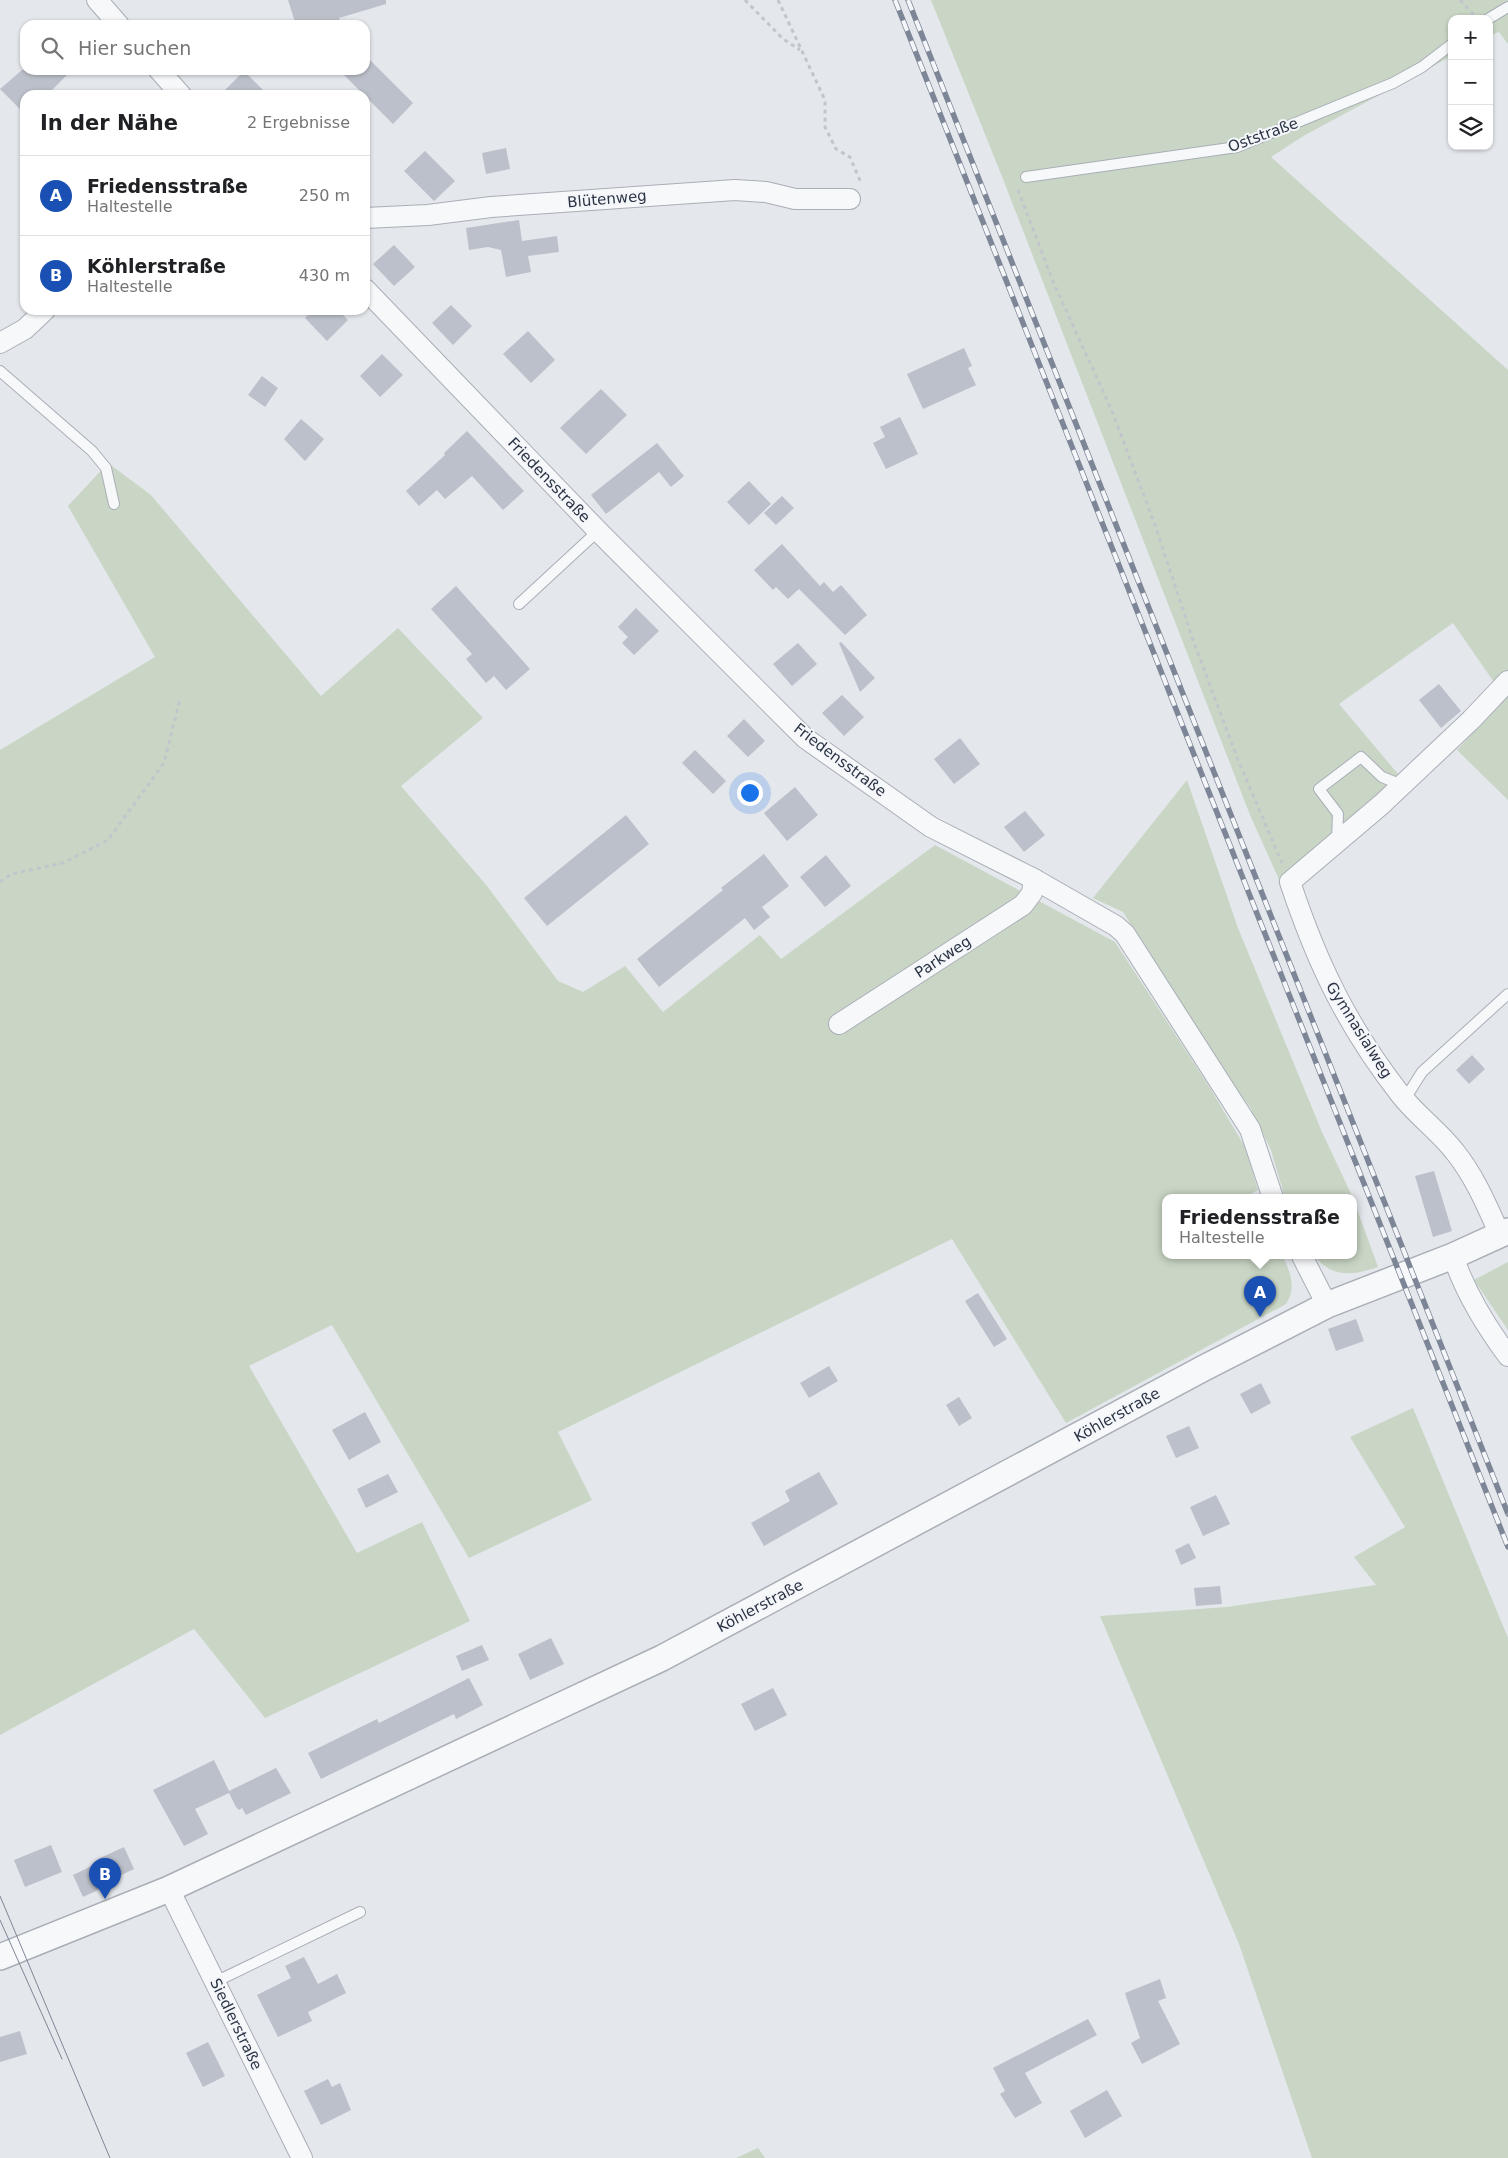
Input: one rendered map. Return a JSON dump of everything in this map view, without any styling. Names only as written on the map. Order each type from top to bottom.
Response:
[{"type":"street","points":[[97,0],[115,20]]},
{"type":"street","points":[[163,75],[177,90]]},
{"type":"street","name":"Blütenweg","points":[[370,218],[428,215],[491,207],[735,190],[766,192],[795,199],[850,199]]},
{"type":"street","name":"Friedensstraße","points":[[370,294],[598,531],[805,738],[931,827],[1034,878],[1116,926],[1125,934],[1250,1129],[1272,1194]]},
{"type":"street","points":[[0,343],[25,329],[40,315]]},
{"type":"street","points":[[1290,882],[1402,786],[1508,681]]},
{"type":"street","name":"Parkweg","points":[[839,1024],[1024,905],[1032,892],[1034,878]]},
{"type":"street","name":"Gymnasialweg","points":[[1290,882],[1309,939],[1335,995],[1366,1046],[1405,1099],[1454,1150],[1479,1187],[1504,1233]]},
{"type":"street","name":"Köhlerstraße","points":[[0,1957],[169,1889],[662,1658],[1204,1368],[1327,1305],[1453,1256],[1504,1233]]},
{"type":"street","points":[[1453,1256],[1460,1278],[1477,1311],[1508,1356]]},
{"type":"street","points":[[1304,1259],[1327,1305]]},
{"type":"street","name":"Siedlerstraße","points":[[169,1889],[302,2158]]},
{"type":"lane","points":[[1493,16],[1508,7]]},
{"type":"lane","name":"Oststraße","points":[[1026,177],[1237,147],[1393,83],[1422,67],[1448,47]]},
{"type":"lane","points":[[0,371],[92,451],[106,468],[114,504]]},
{"type":"lane","points":[[519,604],[598,531]]},
{"type":"lane","points":[[1337,842],[1338,814],[1319,789],[1361,757],[1382,778],[1402,786]]},
{"type":"lane","points":[[1405,1099],[1422,1072],[1508,994]]},
{"type":"lane","points":[[215,1982],[360,1912]]},
{"type":"path","points":[[746,0],[784,39],[801,50]]},
{"type":"path","points":[[778,0],[825,100],[825,127],[836,150],[850,158],[863,188],[850,199]]},
{"type":"path","points":[[1460,0],[1474,15]]},
{"type":"path","points":[[1026,177],[1018,190],[1054,284],[1112,411],[1238,760],[1290,882]]},
{"type":"path","points":[[0,882],[11,874],[63,863],[108,840],[164,763],[180,699]]},
{"type":"green space","points":[[931,0],[1508,0],[1508,44],[1499,32],[1493,34],[1493,15],[1448,15],[1448,58],[1305,135],[1271,157],[1508,370],[1508,800],[1457,750],[1505,698],[1453,623],[1339,704],[1409,787],[1286,895],[1250,815],[1001,174]]},
{"type":"green space","points":[[108,463],[151,495],[321,696],[398,628],[483,718],[401,786],[487,886],[558,981],[583,992],[625,966],[663,1012],[760,935],[781,959],[935,845],[1115,942],[1207,1083],[1245,1147],[1258,1190],[1250,1194],[1162,1194],[1162,1259],[1284,1259],[1292,1286],[1286,1304],[1066,1423],[952,1239],[558,1432],[592,1500],[469,1558],[332,1325],[249,1366],[357,1553],[422,1522],[470,1621],[265,1718],[194,1629],[0,1735],[0,750],[155,657],[68,506]]},
{"type":"green space","points":[[1187,780],[1238,928],[1322,1132],[1351,1194],[1284,1194],[1271,1150],[1250,1107],[1220,1068],[1123,912],[1093,898]]},
{"type":"green space","points":[[1357,1209],[1378,1267],[1361,1272],[1344,1273],[1329,1269],[1318,1259],[1357,1259]]},
{"type":"green space","points":[[1508,1262],[1508,1330],[1474,1280]]},
{"type":"green space","points":[[1413,1408],[1508,1638],[1508,2158],[1312,2158],[1239,1944],[1100,1616],[1227,1607],[1376,1585],[1354,1557],[1405,1527],[1350,1437]]},
{"type":"green space","points":[[758,2148],[765,2158],[736,2158]]},
{"type":"building","points":[[288,0],[386,0],[386,4],[339,18],[340,20],[294,20]]},
{"type":"building","points":[[370,60],[413,103],[393,124],[370,101],[370,90],[359,90],[344,75],[370,75]]},
{"type":"building","points":[[20,72],[20,75],[67,75],[52,90],[20,90],[20,109],[0,89]]},
{"type":"building","points":[[240,75],[248,75],[263,90],[225,90]]},
{"type":"building","points":[[506,148],[510,169],[486,174],[482,153]]},
{"type":"building","points":[[425,151],[455,181],[434,201],[404,171]]},
{"type":"building","points":[[519,220],[522,241],[557,236],[559,252],[528,256],[531,272],[506,277],[501,250],[488,247],[469,250],[466,228]]},
{"type":"building","points":[[394,245],[415,267],[394,286],[373,264]]},
{"type":"building","points":[[451,305],[472,326],[453,345],[432,323]]},
{"type":"building","points":[[308,315],[343,315],[348,320],[327,341],[305,318]]},
{"type":"building","points":[[528,331],[555,360],[531,383],[503,354]]},
{"type":"building","points":[[964,348],[972,366],[968,368],[976,385],[923,409],[907,374]]},
{"type":"building","points":[[382,354],[403,375],[380,397],[360,376]]},
{"type":"building","points":[[262,376],[278,388],[265,407],[248,395]]},
{"type":"building","points":[[601,389],[627,415],[586,454],[560,428]]},
{"type":"building","points":[[900,417],[918,454],[886,469],[873,443],[885,437],[880,427]]},
{"type":"building","points":[[301,419],[324,439],[305,461],[284,439]]},
{"type":"building","points":[[467,431],[524,491],[503,510],[472,476],[445,499],[437,490],[419,506],[406,491],[445,455],[444,453]]},
{"type":"building","points":[[657,443],[684,476],[671,487],[659,472],[606,514],[591,495]]},
{"type":"building","points":[[749,481],[771,504],[749,525],[727,502]]},
{"type":"building","points":[[782,496],[794,508],[776,525],[764,513]]},
{"type":"building","points":[[782,544],[820,586],[824,582],[833,592],[841,585],[867,615],[845,635],[799,589],[788,599],[776,587],[773,590],[754,570]]},
{"type":"building","points":[[456,586],[530,669],[506,690],[494,676],[486,683],[466,659],[472,654],[431,609]]},
{"type":"building","points":[[636,608],[659,631],[634,655],[622,643],[628,637],[618,627]]},
{"type":"building","points":[[841,642],[875,678],[860,692],[839,643]]},
{"type":"building","points":[[798,643],[817,664],[792,686],[773,664]]},
{"type":"building","points":[[1439,684],[1461,711],[1441,728],[1419,700]]},
{"type":"building","points":[[842,695],[864,717],[844,736],[822,713]]},
{"type":"building","points":[[744,719],[765,741],[748,757],[727,736]]},
{"type":"building","points":[[960,738],[980,764],[954,784],[934,759]]},
{"type":"building","points":[[695,750],[726,781],[713,794],[682,763]]},
{"type":"building","points":[[795,787],[818,815],[787,841],[764,813]]},
{"type":"building","points":[[1025,811],[1045,835],[1024,852],[1004,827]]},
{"type":"building","points":[[626,815],[649,844],[547,926],[524,898]]},
{"type":"building","points":[[764,854],[789,886],[762,907],[770,917],[754,930],[745,918],[659,987],[637,959],[723,890],[721,888]]},
{"type":"building","points":[[826,855],[851,886],[825,907],[800,877]]},
{"type":"building","points":[[1472,1055],[1485,1069],[1469,1084],[1456,1070]]},
{"type":"building","points":[[1434,1171],[1452,1231],[1433,1237],[1415,1176]]},
{"type":"building","points":[[978,1293],[1007,1339],[994,1347],[965,1301]]},
{"type":"building","points":[[1356,1319],[1364,1341],[1336,1351],[1328,1329]]},
{"type":"building","points":[[829,1366],[838,1381],[809,1398],[800,1383]]},
{"type":"building","points":[[1261,1383],[1271,1403],[1251,1414],[1240,1394]]},
{"type":"building","points":[[959,1397],[972,1418],[959,1426],[946,1405]]},
{"type":"building","points":[[365,1412],[381,1442],[349,1460],[332,1430]]},
{"type":"building","points":[[1189,1426],[1199,1448],[1176,1458],[1166,1436]]},
{"type":"building","points":[[819,1472],[838,1504],[764,1546],[751,1523],[790,1501],[785,1491]]},
{"type":"building","points":[[388,1474],[398,1492],[366,1508],[357,1489]]},
{"type":"building","points":[[1216,1495],[1230,1524],[1203,1536],[1190,1507]]},
{"type":"building","points":[[1189,1543],[1196,1558],[1181,1565],[1175,1550]]},
{"type":"building","points":[[1220,1586],[1222,1604],[1196,1606],[1194,1588]]},
{"type":"building","points":[[551,1638],[564,1664],[530,1680],[518,1654]]},
{"type":"building","points":[[482,1645],[489,1660],[462,1671],[456,1656]]},
{"type":"building","points":[[469,1678],[483,1705],[456,1719],[454,1714],[321,1779],[308,1753],[377,1719],[379,1723]]},
{"type":"building","points":[[773,1688],[787,1715],[755,1731],[741,1704]]},
{"type":"building","points":[[214,1760],[229,1791],[276,1768],[291,1793],[246,1815],[242,1808],[239,1810],[236,1807],[229,1793],[195,1809],[208,1834],[184,1846],[153,1790]]},
{"type":"building","points":[[51,1845],[62,1872],[25,1887],[14,1860]]},
{"type":"building","points":[[124,1847],[134,1869],[99,1886],[100,1889],[83,1897],[73,1875],[100,1862],[98,1859]]},
{"type":"building","points":[[304,1957],[318,1984],[337,1974],[346,1993],[308,2012],[312,2021],[278,2037],[257,1995],[291,1978],[285,1966]]},
{"type":"building","points":[[1160,1979],[1166,1998],[1158,2001],[1180,2044],[1142,2064],[1131,2043],[1140,2038],[1125,1993]]},
{"type":"building","points":[[1088,2019],[1097,2035],[1025,2073],[1042,2103],[1015,2118],[1000,2094],[1005,2091],[993,2068]]},
{"type":"building","points":[[20,2031],[27,2054],[0,2062],[0,2037]]},
{"type":"building","points":[[208,2042],[225,2076],[203,2087],[186,2053]]},
{"type":"building","points":[[328,2079],[332,2087],[340,2083],[351,2110],[321,2125],[304,2091]]},
{"type":"building","points":[[1107,2090],[1122,2116],[1085,2138],[1070,2111]]},
{"type":"tram line","points":[[0,1896],[110,2158]]},
{"type":"tram line","points":[[0,1920],[62,2059]]},
{"type":"railway","points":[[895,0],[1508,1547]]},
{"type":"railway","points":[[908,0],[1508,1514]]},
{"type":"place","name":"Friedensstraße","points":[[1260,1317]]},
{"type":"place","name":"Köhlerstraße","points":[[105,1899]]}]
